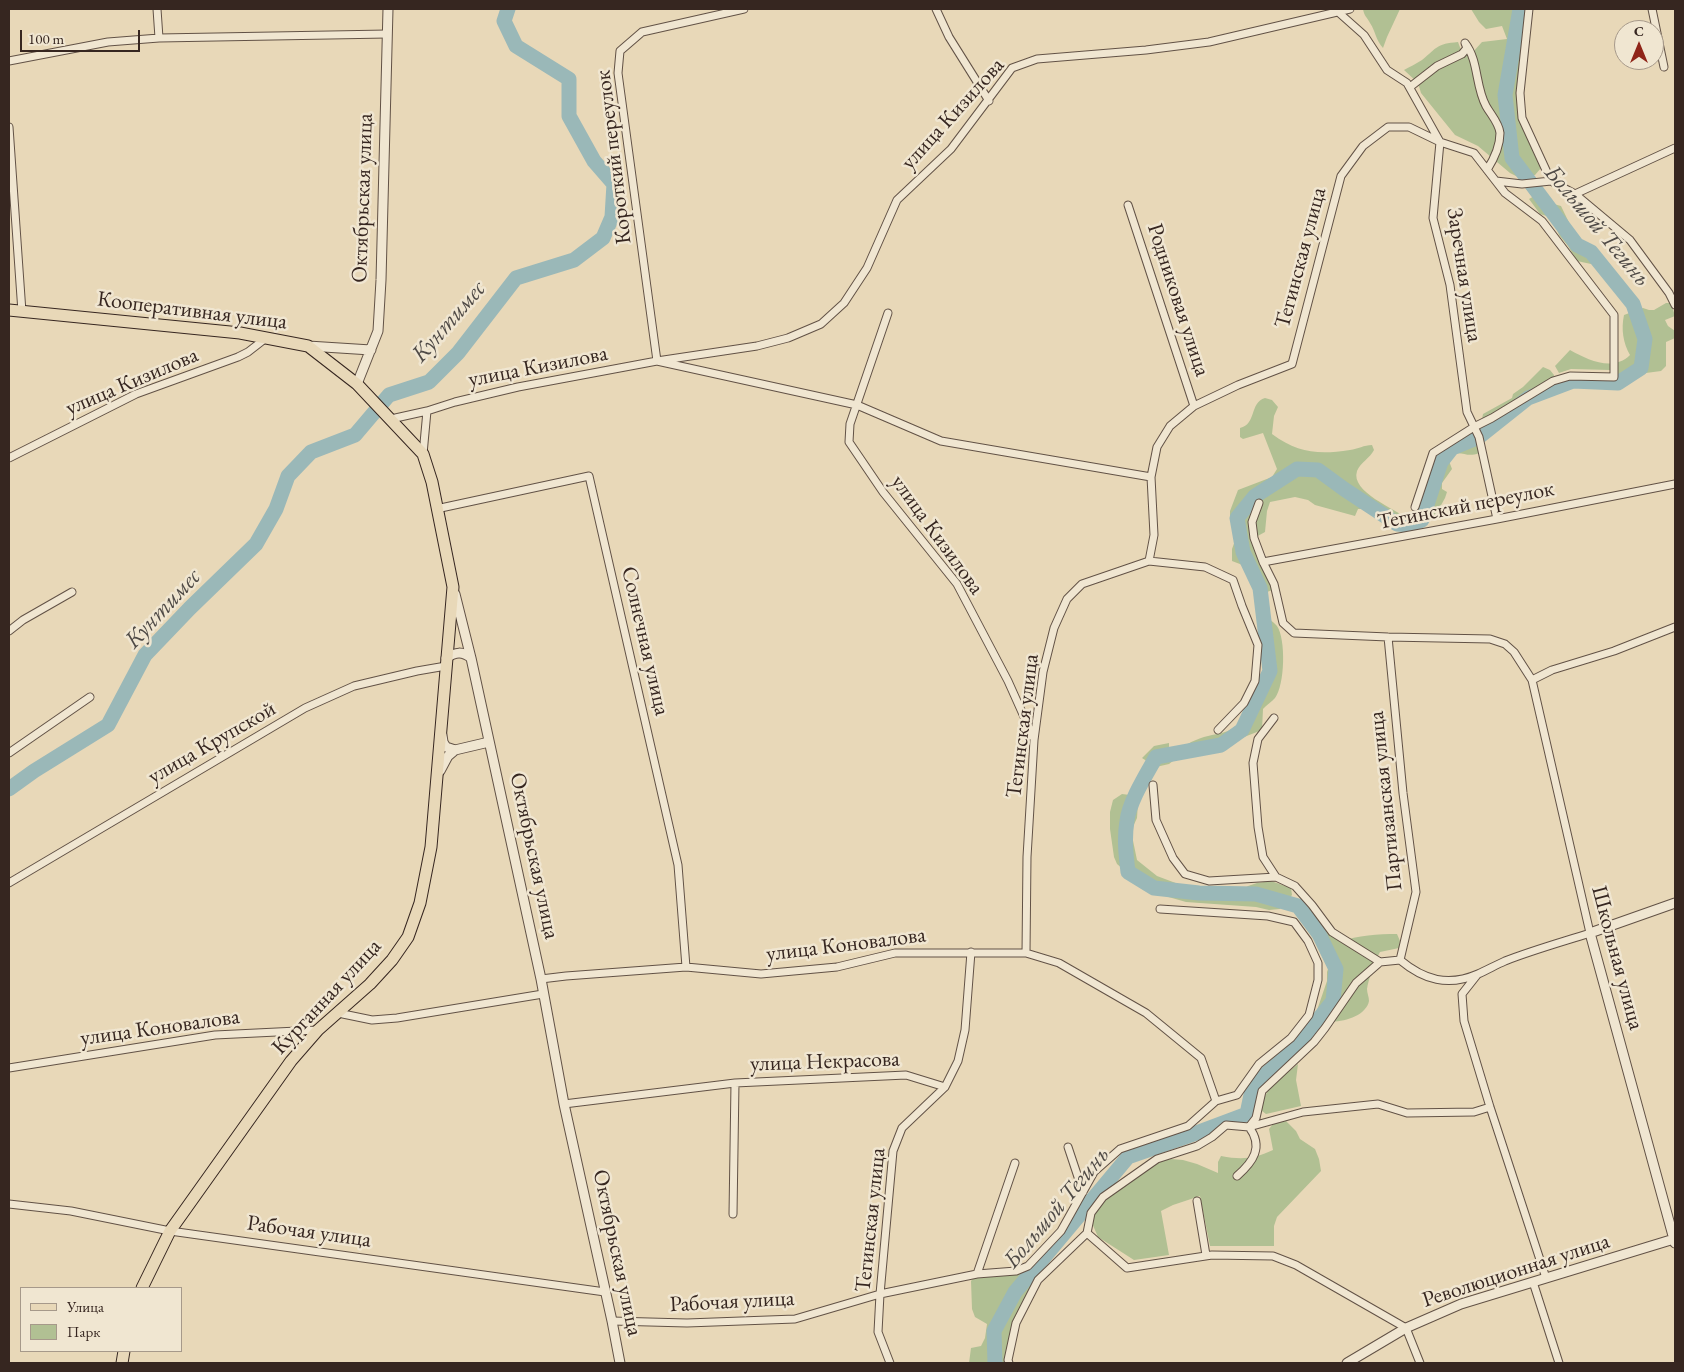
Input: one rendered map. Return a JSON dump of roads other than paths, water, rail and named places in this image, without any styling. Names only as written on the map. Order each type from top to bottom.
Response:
[{"type":"main road","name":"Кооперативная улица","points":[[9,310],[240,333],[308,346]]},
{"type":"main road","name":"Октябрьская улица","points":[[308,346],[357,384],[423,454],[432,482],[453,587]]},
{"type":"main road","name":"Курганная улица","points":[[142,1287],[170,1231],[291,1061],[318,1030],[370,984],[392,960],[408,937],[420,903],[431,847],[453,587]]},
{"type":"street","points":[[157,9],[159,38]]},
{"type":"street","name":"Октябрьская улица","points":[[357,384],[378,331],[388,9]]},
{"type":"street","name":"Короткий переулок","points":[[657,361],[618,73],[620,51],[642,32],[744,9]]},
{"type":"street","points":[[936,9],[949,37],[989,100]]},
{"type":"street","name":"улица Кизилова","points":[[391,419],[518,387],[657,361],[757,346],[788,338],[821,324],[844,303],[867,268],[897,200],[951,149],[1012,68],[1036,59],[1146,50],[1209,42],[1350,9]]},
{"type":"street","points":[[1528,9],[1520,93],[1522,118],[1551,181]]},
{"type":"street","points":[[1337,11],[1364,35],[1387,70],[1407,83],[1440,142],[1474,153],[1505,193],[1542,221],[1614,315],[1614,377],[1570,376],[1553,381],[1433,453],[1416,507]]},
{"type":"street","points":[[9,61],[108,42],[159,38],[387,34]]},
{"type":"street","points":[[1410,87],[1437,66],[1462,54],[1467,48],[1466,43],[1476,65],[1486,105],[1496,120],[1500,132],[1497,150],[1487,170]]},
{"type":"street","points":[[9,127],[22,312]]},
{"type":"street","name":"Тегинская улица","points":[[1149,560],[1154,535],[1151,477],[1158,447],[1170,426],[1194,406],[1238,385],[1292,364],[1341,176],[1363,146],[1388,127],[1409,127],[1440,142]]},
{"type":"street","name":"Заречная улица","points":[[1440,142],[1433,218],[1450,285],[1467,412],[1480,437],[1497,519]]},
{"type":"street","points":[[1575,194],[1675,148]]},
{"type":"street","points":[[1496,181],[1522,184],[1551,181],[1575,194],[1630,240],[1669,293],[1675,305]]},
{"type":"street","name":"Родниковая улица","points":[[1128,205],[1194,406]]},
{"type":"street","name":"улица Кизилова","points":[[888,313],[850,424],[849,442],[883,492],[957,584],[1008,681],[1034,740]]},
{"type":"street","name":"улица Кизилова","points":[[9,458],[136,394],[238,357],[248,352],[267,337]]},
{"type":"street","name":"Кооперативная улица","points":[[308,346],[371,350]]},
{"type":"street","name":"улица Кизилова","points":[[657,361],[856,405],[941,441],[1151,477]]},
{"type":"street","points":[[423,454],[427,411]]},
{"type":"street","name":"Солнечная улица","points":[[436,509],[588,476],[678,865],[686,968]]},
{"type":"street","name":"Тегинский переулок","points":[[1263,562],[1675,484]]},
{"type":"street","points":[[1259,502],[1252,522],[1254,538],[1263,562]]},
{"type":"street","name":"Тегинская улица","points":[[1026,953],[1028,856],[1034,740],[1043,672],[1054,628],[1067,599],[1082,584],[1149,560],[1206,567],[1233,580],[1258,645],[1255,681],[1244,703],[1218,730]]},
{"type":"street","name":"Школьная улица","points":[[1263,562],[1274,584],[1283,624],[1294,632],[1388,637],[1490,639],[1505,644],[1514,652],[1532,680],[1590,933],[1675,1240]]},
{"type":"street","name":"Октябрьская улица","points":[[453,587],[471,658],[541,979],[564,1104],[620,1363]]},
{"type":"street","points":[[9,630],[72,592]]},
{"type":"street","points":[[1532,680],[1552,670],[1614,651],[1675,627]]},
{"type":"street","name":"Партизанская улица","points":[[1388,637],[1416,892],[1400,960]]},
{"type":"street","points":[[446,662],[454,653],[459,652],[471,658]]},
{"type":"street","name":"улица Крупской","points":[[9,883],[305,708],[354,686],[446,662]]},
{"type":"street","points":[[9,754],[90,697]]},
{"type":"street","points":[[1274,718],[1258,739],[1253,763],[1258,827],[1263,857],[1276,877]]},
{"type":"street","name":"Курганная улица","points":[[440,726],[443,742],[446,747],[456,750]]},
{"type":"street","points":[[437,780],[442,765],[448,756],[456,750],[489,742]]},
{"type":"street","points":[[1153,786],[1156,820],[1173,858],[1185,874],[1209,881],[1276,877],[1295,886],[1332,932],[1380,962]]},
{"type":"street","points":[[1249,1128],[1256,1118],[1262,1091],[1314,1042],[1356,983],[1380,962],[1400,960],[1414,972],[1434,980],[1454,982],[1477,975],[1506,961],[1675,903]]},
{"type":"street","points":[[880,1294],[977,1274],[1016,1271],[1028,1266],[1061,1231],[1094,1172],[1120,1149],[1188,1126],[1216,1101],[1237,1095],[1259,1064],[1291,1038],[1309,1015],[1318,980],[1318,963],[1308,941],[1294,922],[1268,916],[1160,909]]},
{"type":"street","name":"Тегинская улица","points":[[890,1363],[878,1332],[893,1152],[902,1128],[945,1086],[958,1061],[965,1030],[971,952]]},
{"type":"street","name":"улица Коновалова","points":[[541,979],[686,968],[760,974],[837,967],[895,953],[1026,953],[1059,963],[1146,1013],[1201,1058],[1216,1101]]},
{"type":"street","points":[[1477,975],[1462,994],[1464,1021],[1546,1278]]},
{"type":"street","points":[[338,1013],[372,1020],[397,1018],[543,994]]},
{"type":"street","name":"улица Коновалова","points":[[9,1068],[215,1036],[318,1030]]},
{"type":"street","name":"улица Некрасова","points":[[564,1104],[735,1083],[906,1076],[945,1086]]},
{"type":"street","name":"улица Некрасова","points":[[732,1214],[735,1083]]},
{"type":"street","points":[[1009,1363],[1008,1360],[1016,1323],[1038,1280],[1087,1233],[1092,1213],[1103,1197],[1157,1159],[1197,1146],[1226,1126],[1249,1128],[1303,1112],[1378,1104],[1407,1113],[1474,1112],[1490,1107]]},
{"type":"street","points":[[1236,1176],[1245,1169],[1256,1153],[1257,1145],[1249,1128]]},
{"type":"street","points":[[1068,1147],[1082,1192]]},
{"type":"street","points":[[977,1274],[1015,1163]]},
{"type":"street","points":[[1197,1202],[1206,1256]]},
{"type":"street","name":"Рабочая улица","points":[[9,1204],[71,1211],[170,1231],[605,1292]]},
{"type":"street","points":[[1087,1233],[1127,1268],[1206,1256],[1273,1256],[1296,1265],[1406,1328],[1420,1363]]},
{"type":"street","name":"Революционная улица","points":[[1346,1363],[1406,1328],[1461,1304],[1675,1240]]},
{"type":"street","points":[[1533,1282],[1559,1363]]},
{"type":"street","name":"Рабочая улица","points":[[612,1321],[687,1323],[795,1318],[880,1294]]},
{"type":"waterway","name":"Кунтимес","points":[[9,789],[34,771],[108,725],[145,655],[256,544],[276,509],[288,476],[311,452],[355,435],[389,395],[429,382],[458,353],[516,278],[574,260],[603,238],[612,217],[614,184],[594,161],[569,116],[569,79],[516,46],[504,21],[508,9]]},
{"type":"waterway","name":"Большой Тегинь","points":[[995,1363],[994,1331],[1015,1292],[1128,1157],[1247,1114],[1253,1085],[1295,1049],[1333,1001],[1336,969],[1319,934],[1298,906],[1256,894],[1199,893],[1154,888],[1128,872],[1125,841],[1128,814],[1138,789],[1156,757],[1221,745],[1242,730],[1270,671],[1260,588],[1243,552],[1237,518],[1255,496],[1297,469],[1318,470],[1397,524],[1410,525],[1422,520],[1441,462],[1452,448],[1479,437],[1528,398],[1573,381],[1618,383],[1641,368],[1645,339],[1633,304],[1591,252],[1577,245],[1512,158],[1505,95],[1520,9]]}]
